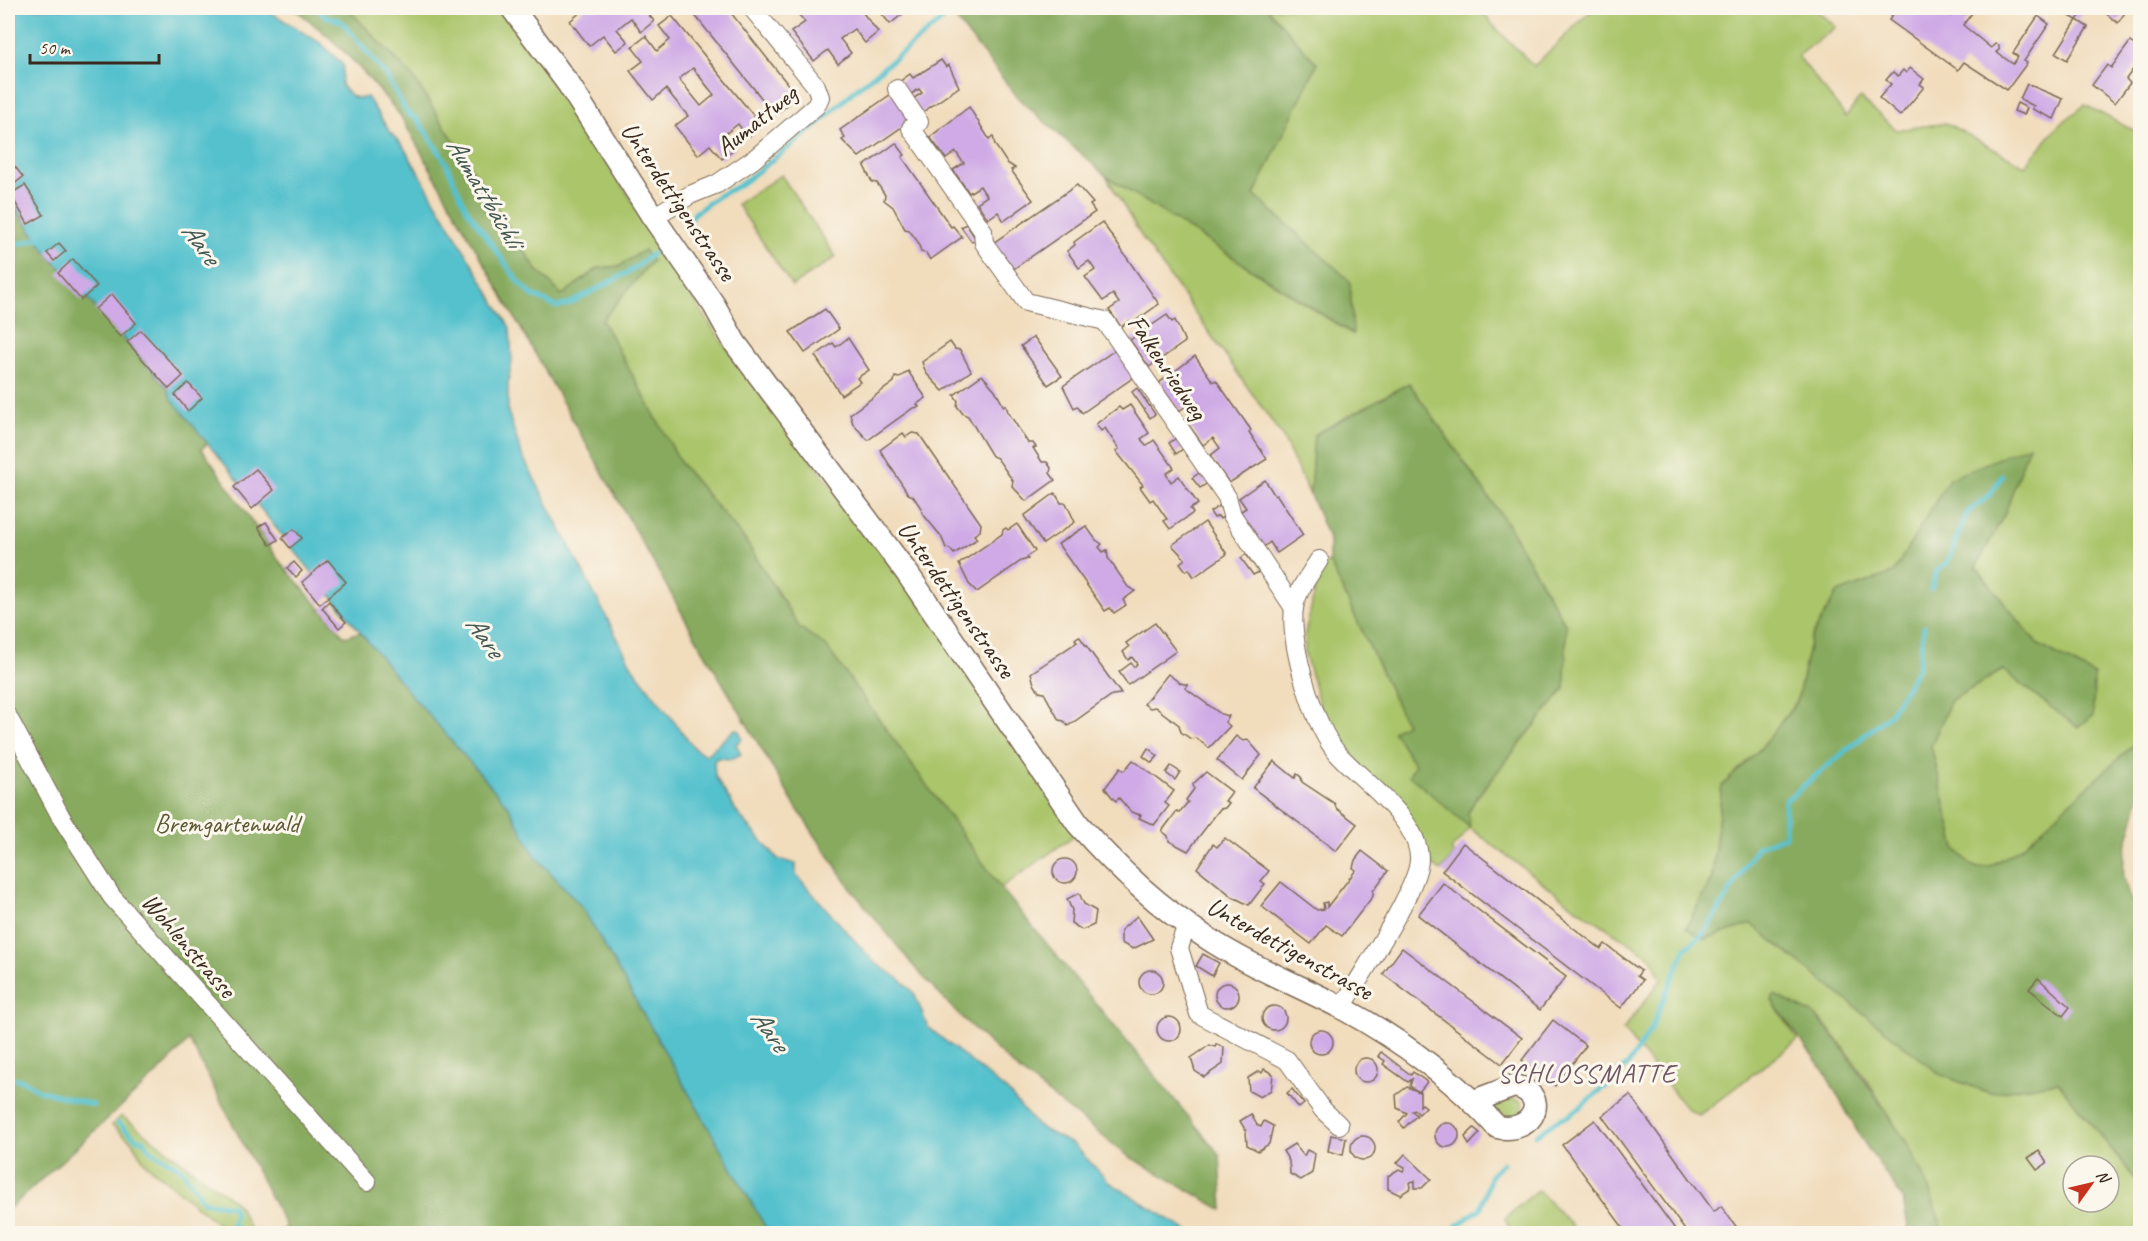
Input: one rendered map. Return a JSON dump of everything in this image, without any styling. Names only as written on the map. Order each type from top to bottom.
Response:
[{"type":"street","name":"Unterdettigenstrasse","points":[[512,8],[569,85],[653,217],[714,305],[735,343],[907,573],[1078,824],[1110,860],[1187,924],[1228,951],[1342,1008],[1424,1059],[1474,1101]]},
{"type":"street","name":"Aumattweg","points":[[653,217],[690,195],[717,184],[754,159],[805,117],[819,102],[816,86],[752,8]]},
{"type":"street","name":"Falkenriedweg","points":[[897,89],[919,122],[911,128],[983,231],[984,243],[1026,302],[1105,321],[1227,497],[1233,515],[1294,608]]},
{"type":"street","name":"Falkenriedweg","points":[[1319,560],[1300,590],[1294,608],[1297,647],[1316,719],[1337,753],[1402,819],[1415,842],[1419,860],[1410,891],[1342,1008]]},
{"type":"street","name":"Wohlenstrasse","points":[[8,717],[61,817],[112,897],[367,1182]]},
{"type":"street","points":[[1187,924],[1179,948],[1199,1014],[1287,1060],[1323,1110],[1339,1125]]},
{"type":"green space","points":[[293,8],[347,8],[413,77],[536,269],[562,295],[599,268],[620,266],[644,250],[652,261],[602,320],[682,465],[745,540],[799,627],[826,646],[1001,888],[1220,1155],[1223,1210],[1128,1156],[1018,1070],[955,1011],[916,969],[852,890],[794,804],[696,638],[400,115],[350,58]]},
{"type":"green space","points":[[347,8],[498,8],[530,47],[588,130],[724,344],[925,609],[1076,834],[1001,888],[826,647],[799,627],[745,540],[682,465],[602,320],[652,261],[644,250],[620,266],[598,268],[562,295],[536,269],[413,77]]},
{"type":"green space","points":[[947,8],[1267,8],[1317,64],[1254,195],[1350,281],[1353,334],[1106,176],[1019,99]]},
{"type":"green space","points":[[1267,8],[1481,8],[1491,23],[1534,66],[1594,8],[1814,8],[1836,27],[1798,56],[1846,117],[1860,98],[1897,130],[1946,123],[2025,166],[2059,125],[2085,105],[2140,134],[2140,584],[2138,588],[2140,739],[2020,849],[1990,866],[1978,868],[1971,865],[1956,849],[1931,746],[1951,700],[2003,670],[2077,727],[2094,675],[2037,644],[1976,567],[2005,513],[1893,573],[1837,593],[1811,638],[1797,701],[1761,748],[1722,786],[1712,878],[1686,928],[1705,939],[1751,924],[1942,1075],[1990,1093],[2058,1082],[2115,1154],[2061,1154],[2061,1214],[2121,1214],[2121,1161],[2140,1185],[2140,1233],[1944,1233],[1918,1166],[1874,1091],[1824,1024],[1811,1013],[1792,1006],[1772,1001],[1798,1040],[1699,1115],[1686,1108],[1623,1030],[1661,980],[1652,958],[1572,905],[1470,828],[1451,850],[1455,854],[1441,871],[1428,862],[1423,841],[1343,751],[1326,727],[1305,654],[1305,633],[1320,570],[1329,561],[1406,724],[1394,731],[1415,765],[1469,827],[1468,813],[1476,798],[1565,688],[1566,625],[1508,525],[1409,383],[1314,435],[1310,495],[1282,436],[1143,239],[1106,176],[1352,334],[1349,281],[1254,195],[1317,64]]},
{"type":"green space","points":[[781,175],[836,257],[792,286],[737,204]]},
{"type":"green space","name":"Bremgartenwald","points":[[8,197],[47,253],[168,388],[171,398],[208,442],[202,449],[280,562],[345,637],[360,632],[509,807],[536,857],[582,907],[769,1233],[280,1233],[286,1227],[189,1040],[163,1068],[8,1210]]},
{"type":"green space","points":[[1409,383],[1508,525],[1566,626],[1565,688],[1476,798],[1468,813],[1470,828],[1409,775],[1415,765],[1393,731],[1406,724],[1329,561],[1329,539],[1310,495],[1314,435]]},
{"type":"green space","points":[[2029,445],[2005,513],[1976,567],[2037,644],[2094,675],[2093,716],[2077,727],[2003,670],[1951,700],[1931,746],[1956,849],[1971,865],[1978,868],[1990,866],[2020,849],[2140,739],[2141,785],[2123,867],[2130,898],[2140,917],[2140,1185],[2121,1161],[2121,1154],[2115,1154],[2058,1082],[1990,1093],[1941,1075],[1751,924],[1705,939],[1686,928],[1712,878],[1722,786],[1761,748],[1797,702],[1811,638],[1837,593],[1893,573],[1949,479]]},
{"type":"green space","points":[[1775,995],[1813,1014],[1840,1044],[1909,1146],[1927,1184],[1944,1233],[1909,1233],[1903,1199],[1861,1138],[1824,1071],[1774,1004],[1772,997]]},
{"type":"green space","points":[[1508,1097],[1522,1102],[1523,1109],[1518,1116],[1506,1117],[1489,1107]]},
{"type":"green space","points":[[122,1116],[233,1200],[240,1208],[250,1230],[246,1233],[235,1233],[224,1229],[145,1163],[132,1142],[112,1125]]},
{"type":"green space","points":[[1538,1190],[1579,1233],[1511,1233],[1505,1218]]},
{"type":"water","name":"Aare","points":[[8,8],[264,8],[322,44],[343,65],[341,85],[352,96],[367,97],[390,132],[403,146],[510,328],[512,361],[508,383],[508,412],[522,455],[633,668],[695,749],[706,755],[735,729],[739,730],[742,739],[736,744],[741,754],[732,759],[717,758],[714,761],[715,776],[738,814],[778,859],[796,864],[796,875],[874,962],[901,980],[914,993],[928,1027],[1007,1091],[1037,1126],[1074,1145],[1109,1182],[1191,1233],[769,1233],[582,907],[536,857],[509,807],[408,691],[171,398],[168,388],[47,253],[8,197]]},
{"type":"building","points":[[580,8],[643,8],[654,21],[641,32],[631,18],[617,29],[628,42],[616,51],[603,35],[589,46],[570,21],[583,10]]},
{"type":"building","points":[[689,8],[727,8],[798,97],[775,115]]},
{"type":"building","points":[[793,8],[815,8],[818,11],[823,8],[859,8],[878,32],[865,43],[854,29],[840,39],[851,53],[838,64],[828,50],[814,61],[791,32],[805,22]]},
{"type":"building","points":[[877,8],[910,8],[890,24]]},
{"type":"building","points":[[1893,8],[1939,8],[1951,16],[1958,8],[1973,8],[1975,9],[1963,25],[1991,48],[1995,44],[1999,45],[1999,50],[1996,52],[2013,64],[2018,57],[2013,53],[2038,16],[2049,24],[2024,61],[2027,63],[2007,90],[1964,62],[1958,70],[1889,20],[1893,14],[1890,12]]},
{"type":"building","points":[[2061,8],[2086,8],[2077,20]]},
{"type":"building","points":[[2099,8],[2128,8],[2118,23]]},
{"type":"building","points":[[672,16],[762,126],[748,137],[738,124],[724,135],[735,148],[722,159],[710,145],[698,155],[675,126],[688,116],[666,89],[653,100],[630,71],[643,61],[632,47],[646,36],[657,51],[670,40],[659,26]],"holes":[[[693,68],[714,95],[701,106],[679,79]]]},
{"type":"building","points":[[2077,20],[2088,27],[2067,60],[2056,53]]},
{"type":"building","points":[[2130,42],[2140,49],[2140,60],[2126,79],[2130,83],[2115,103],[2092,85],[2107,65],[2111,68]]},
{"type":"building","points":[[941,60],[946,67],[949,65],[959,87],[920,114],[911,100],[922,93],[919,89],[908,96],[899,82],[910,74],[913,78]]},
{"type":"building","points":[[1910,68],[1924,79],[1920,84],[1924,87],[1900,116],[1879,98],[1891,84],[1886,80],[1893,72],[1898,76],[1903,70],[1906,73]]},
{"type":"building","points":[[2027,84],[2063,99],[2054,119],[2032,109],[2034,106],[2020,99]]},
{"type":"building","points":[[894,92],[913,119],[859,157],[842,140],[845,138],[840,130]]},
{"type":"building","points":[[2017,103],[2027,108],[2024,115],[2014,111]]},
{"type":"building","points":[[969,107],[989,139],[993,136],[995,145],[1007,163],[1015,168],[1011,170],[1033,200],[1004,221],[998,212],[988,219],[977,203],[987,196],[980,186],[969,193],[953,170],[964,163],[956,152],[946,159],[930,137]]},
{"type":"building","points":[[896,143],[905,155],[902,157],[951,227],[953,226],[962,237],[930,260],[926,253],[921,252],[918,242],[909,230],[905,229],[893,207],[884,200],[885,195],[877,183],[872,182],[864,166]]},
{"type":"building","points":[[13,164],[23,177],[8,189],[8,168]]},
{"type":"building","points":[[25,185],[44,215],[28,224],[10,194]]},
{"type":"building","points":[[1077,185],[1093,203],[1090,205],[1095,212],[1012,270],[993,243]]},
{"type":"building","points":[[1102,222],[1159,304],[1131,324],[1129,321],[1121,327],[1109,310],[1119,303],[1113,294],[1103,301],[1085,277],[1095,270],[1089,261],[1079,268],[1067,251],[1075,245],[1074,242]]},
{"type":"building","points":[[966,224],[976,239],[972,242],[961,227]]},
{"type":"building","points":[[59,243],[66,251],[54,261],[47,253]]},
{"type":"building","points":[[73,259],[97,286],[81,300],[58,273]]},
{"type":"building","points":[[112,294],[136,323],[120,337],[95,309]]},
{"type":"building","points":[[825,309],[839,329],[805,353],[790,332]]},
{"type":"building","points":[[1167,315],[1172,322],[1175,320],[1185,342],[1149,367],[1130,340]]},
{"type":"building","points":[[141,330],[183,376],[169,389],[127,342]]},
{"type":"building","points":[[1034,337],[1062,376],[1048,385],[1021,346]]},
{"type":"building","points":[[848,338],[869,370],[857,378],[860,382],[841,395],[815,356],[833,343],[836,347]]},
{"type":"building","points":[[950,342],[955,349],[960,350],[971,371],[943,391],[926,373],[922,362]]},
{"type":"building","points":[[1118,348],[1137,375],[1082,413],[1077,406],[1074,408],[1063,386]]},
{"type":"building","points":[[1195,356],[1213,382],[1216,380],[1251,430],[1249,432],[1267,459],[1229,483],[1210,456],[1220,448],[1213,438],[1203,445],[1185,420],[1195,413],[1189,404],[1179,411],[1159,383]]},
{"type":"building","points":[[908,371],[926,398],[917,404],[919,407],[913,408],[868,440],[853,424],[850,414],[894,382],[895,377],[899,378]]},
{"type":"building","points":[[982,375],[995,390],[1004,407],[1006,405],[1028,443],[1033,443],[1036,447],[1033,448],[1042,462],[1047,462],[1051,468],[1050,473],[1055,480],[1026,501],[1012,486],[1013,481],[997,458],[992,456],[968,416],[963,414],[957,406],[958,401],[954,395]]},
{"type":"building","points":[[188,383],[202,398],[188,411],[175,395]]},
{"type":"building","points":[[1137,388],[1155,414],[1150,418],[1132,392]]},
{"type":"building","points":[[1130,405],[1149,433],[1141,439],[1146,446],[1154,440],[1174,468],[1166,474],[1171,482],[1179,476],[1198,504],[1190,509],[1193,513],[1170,529],[1164,521],[1167,519],[1153,499],[1150,501],[1140,487],[1143,485],[1116,451],[1119,449],[1105,428],[1101,431],[1096,424],[1119,407],[1122,410]]},
{"type":"building","points":[[903,433],[906,437],[912,433],[919,434],[981,524],[980,531],[974,535],[977,539],[954,554],[946,548],[941,536],[922,513],[913,496],[908,494],[880,450]]},
{"type":"building","points":[[1178,437],[1184,448],[1176,454],[1169,443]]},
{"type":"building","points":[[256,469],[274,490],[252,509],[234,487]]},
{"type":"building","points":[[1202,471],[1209,482],[1200,488],[1192,478]]},
{"type":"building","points":[[1265,480],[1303,535],[1277,553],[1270,542],[1262,548],[1238,513],[1246,508],[1239,498]]},
{"type":"building","points":[[1055,493],[1061,503],[1066,503],[1075,522],[1043,544],[1024,516]]},
{"type":"building","points":[[1219,506],[1225,516],[1220,519],[1218,516],[1214,518],[1210,512]]},
{"type":"building","points":[[266,522],[278,540],[270,545],[258,527]]},
{"type":"building","points":[[1205,522],[1227,554],[1194,577],[1189,569],[1186,571],[1180,563],[1185,559],[1172,545]]},
{"type":"building","points":[[1017,524],[1035,551],[1027,557],[1028,559],[1021,561],[977,592],[969,584],[959,564],[1002,534],[1003,530],[1006,528],[1008,530]]},
{"type":"building","points":[[1086,526],[1096,540],[1102,544],[1099,547],[1103,552],[1107,550],[1108,558],[1128,587],[1135,591],[1123,600],[1126,605],[1114,613],[1110,608],[1105,611],[1058,544]]},
{"type":"building","points":[[294,529],[302,538],[290,548],[282,538]]},
{"type":"building","points":[[1246,554],[1259,572],[1253,575],[1241,558]]},
{"type":"building","points":[[328,560],[346,582],[320,604],[302,582]]},
{"type":"building","points":[[294,562],[302,571],[296,577],[287,568]]},
{"type":"building","points":[[329,601],[346,622],[339,628],[322,608]]},
{"type":"building","points":[[1155,623],[1176,651],[1128,685],[1119,672],[1131,663],[1134,667],[1137,664],[1132,657],[1128,660],[1123,652],[1129,647],[1126,643]]},
{"type":"building","points":[[1079,636],[1121,694],[1112,695],[1068,726],[1064,721],[1059,720],[1044,693],[1039,692],[1031,673],[1077,642],[1075,639]]},
{"type":"building","points":[[1168,674],[1180,683],[1188,685],[1185,688],[1221,714],[1229,716],[1225,722],[1230,726],[1209,748],[1196,738],[1191,739],[1181,732],[1179,725],[1155,707],[1150,708],[1144,704]]},
{"type":"building","points":[[1236,736],[1243,741],[1248,740],[1261,755],[1242,780],[1217,760]]},
{"type":"building","points":[[1148,748],[1158,756],[1152,763],[1143,756]]},
{"type":"building","points":[[1133,760],[1174,791],[1165,803],[1169,806],[1154,825],[1139,818],[1141,815],[1131,812],[1119,798],[1116,801],[1105,788],[1120,768],[1124,771]]},
{"type":"building","points":[[1274,761],[1295,778],[1297,774],[1301,777],[1302,782],[1335,804],[1336,808],[1357,824],[1336,851],[1253,788]]},
{"type":"building","points":[[1171,766],[1180,772],[1175,780],[1166,773]]},
{"type":"building","points":[[1206,772],[1232,792],[1225,801],[1229,803],[1225,808],[1220,809],[1188,851],[1169,841],[1168,836],[1162,831],[1177,811],[1179,813],[1188,802],[1186,800],[1194,789],[1193,784]]},
{"type":"building","points":[[1225,838],[1269,871],[1261,881],[1265,884],[1249,905],[1233,897],[1197,868],[1213,844],[1217,847]]},
{"type":"building","points":[[1463,843],[1601,949],[1605,944],[1641,971],[1637,976],[1643,980],[1621,1008],[1442,871]]},
{"type":"building","points":[[1362,851],[1388,871],[1373,891],[1373,896],[1342,936],[1326,925],[1311,944],[1261,906],[1281,882],[1317,910],[1324,909],[1323,903],[1327,902],[1327,907],[1356,870],[1353,868],[1355,860]]},
{"type":"building","points":[[1065,859],[1074,862],[1077,871],[1074,880],[1065,883],[1056,880],[1053,871],[1056,862]]},
{"type":"building","points":[[1443,883],[1566,977],[1540,1010],[1418,915]]},
{"type":"building","points":[[1079,893],[1084,904],[1096,911],[1094,925],[1082,930],[1071,923],[1072,910],[1067,899]]},
{"type":"building","points":[[1137,916],[1153,939],[1133,949],[1121,943],[1121,930]]},
{"type":"building","points":[[1402,948],[1522,1038],[1502,1064],[1383,974]]},
{"type":"building","points":[[1203,954],[1219,963],[1212,976],[1196,966]]},
{"type":"building","points":[[1151,970],[1160,973],[1163,982],[1160,991],[1151,994],[1142,991],[1139,982],[1142,973]]},
{"type":"building","points":[[2038,978],[2070,1007],[2063,1016],[2029,989]]},
{"type":"building","points":[[1227,983],[1236,986],[1239,995],[1236,1004],[1227,1007],[1218,1004],[1215,995],[1218,986]]},
{"type":"building","points":[[1274,1006],[1279,1007],[1285,1013],[1285,1023],[1279,1029],[1274,1030],[1269,1029],[1263,1023],[1262,1018],[1263,1013],[1269,1007]]},
{"type":"building","points":[[1169,1017],[1178,1020],[1181,1029],[1178,1038],[1169,1041],[1160,1038],[1157,1029],[1160,1020]]},
{"type":"building","points":[[1553,1020],[1586,1046],[1555,1086],[1522,1060]]},
{"type":"building","points":[[1321,1030],[1326,1031],[1332,1037],[1332,1047],[1326,1053],[1321,1054],[1316,1053],[1310,1047],[1309,1042],[1310,1037],[1316,1031]]},
{"type":"building","points":[[1216,1044],[1224,1047],[1223,1064],[1204,1077],[1195,1071],[1191,1058],[1210,1045],[1215,1047]]},
{"type":"building","points":[[1381,1052],[1411,1075],[1413,1072],[1427,1082],[1419,1092],[1410,1086],[1412,1079],[1408,1082],[1383,1064],[1385,1061],[1378,1056]]},
{"type":"building","points":[[1366,1058],[1375,1061],[1378,1070],[1375,1079],[1366,1082],[1357,1079],[1354,1070],[1357,1061]]},
{"type":"building","points":[[1264,1069],[1273,1074],[1272,1084],[1271,1090],[1260,1097],[1249,1091],[1248,1078],[1259,1071],[1262,1073]]},
{"type":"building","points":[[1407,1087],[1420,1092],[1420,1106],[1422,1104],[1426,1107],[1419,1114],[1415,1110],[1412,1111],[1417,1115],[1404,1128],[1399,1122],[1407,1113],[1397,1108],[1396,1095]]},
{"type":"building","points":[[1292,1089],[1304,1104],[1299,1108],[1287,1093]]},
{"type":"building","points":[[1630,1095],[1714,1212],[1721,1206],[1741,1233],[1687,1233],[1602,1116]]},
{"type":"building","points":[[1251,1114],[1257,1125],[1261,1127],[1264,1121],[1273,1126],[1269,1144],[1258,1151],[1247,1145],[1246,1131],[1240,1121]]},
{"type":"building","points":[[1595,1120],[1675,1229],[1668,1233],[1627,1233],[1562,1145]]},
{"type":"building","points":[[1447,1123],[1456,1126],[1459,1135],[1456,1144],[1447,1147],[1438,1144],[1435,1135],[1438,1126]]},
{"type":"building","points":[[1474,1128],[1480,1133],[1469,1145],[1465,1137]]},
{"type":"building","points":[[1331,1135],[1346,1138],[1343,1155],[1328,1151]]},
{"type":"building","points":[[1363,1136],[1372,1139],[1375,1148],[1372,1157],[1363,1160],[1354,1157],[1351,1148],[1354,1139]]},
{"type":"building","points":[[1294,1144],[1304,1156],[1307,1150],[1315,1154],[1312,1173],[1301,1180],[1290,1174],[1289,1161],[1283,1151]]},
{"type":"building","points":[[2039,1151],[2047,1163],[2037,1170],[2028,1158]]},
{"type":"building","points":[[1405,1154],[1431,1179],[1422,1188],[1415,1188],[1415,1181],[1410,1182],[1411,1188],[1400,1195],[1388,1189],[1388,1176],[1399,1169],[1403,1171],[1405,1167],[1397,1163]]},
{"type":"waterway","name":"Aumattbächli","points":[[318,8],[325,16],[341,21],[386,75],[407,113],[417,119],[444,159],[466,208],[517,280],[532,295],[557,307],[569,304],[634,269],[652,254]]},
{"type":"waterway","name":"Aumattbächli","points":[[686,225],[695,213],[718,196],[740,185],[815,127],[855,90],[944,19],[953,8]]},
{"type":"waterway","points":[[8,247],[43,237]]},
{"type":"waterway","points":[[1931,589],[1936,572],[1947,563],[1967,513],[1990,495],[2002,476]]},
{"type":"waterway","points":[[1536,1135],[1561,1118],[1569,1116],[1603,1088],[1615,1083],[1618,1072],[1628,1065],[1650,1031],[1685,949],[1706,931],[1757,847],[1785,836],[1785,801],[1889,715],[1918,668],[1924,627]]},
{"type":"waterway","points":[[8,1077],[24,1081],[38,1090],[93,1105]]},
{"type":"waterway","points":[[118,1123],[137,1139],[143,1140],[151,1151],[181,1168],[204,1202],[232,1206],[235,1212],[232,1224],[243,1234]]},
{"type":"waterway","points":[[1446,1234],[1481,1208],[1491,1175],[1503,1163]]},
{"type":"district","name":"SCHLOSSMATTE","points":[[1587,1073]]}]
